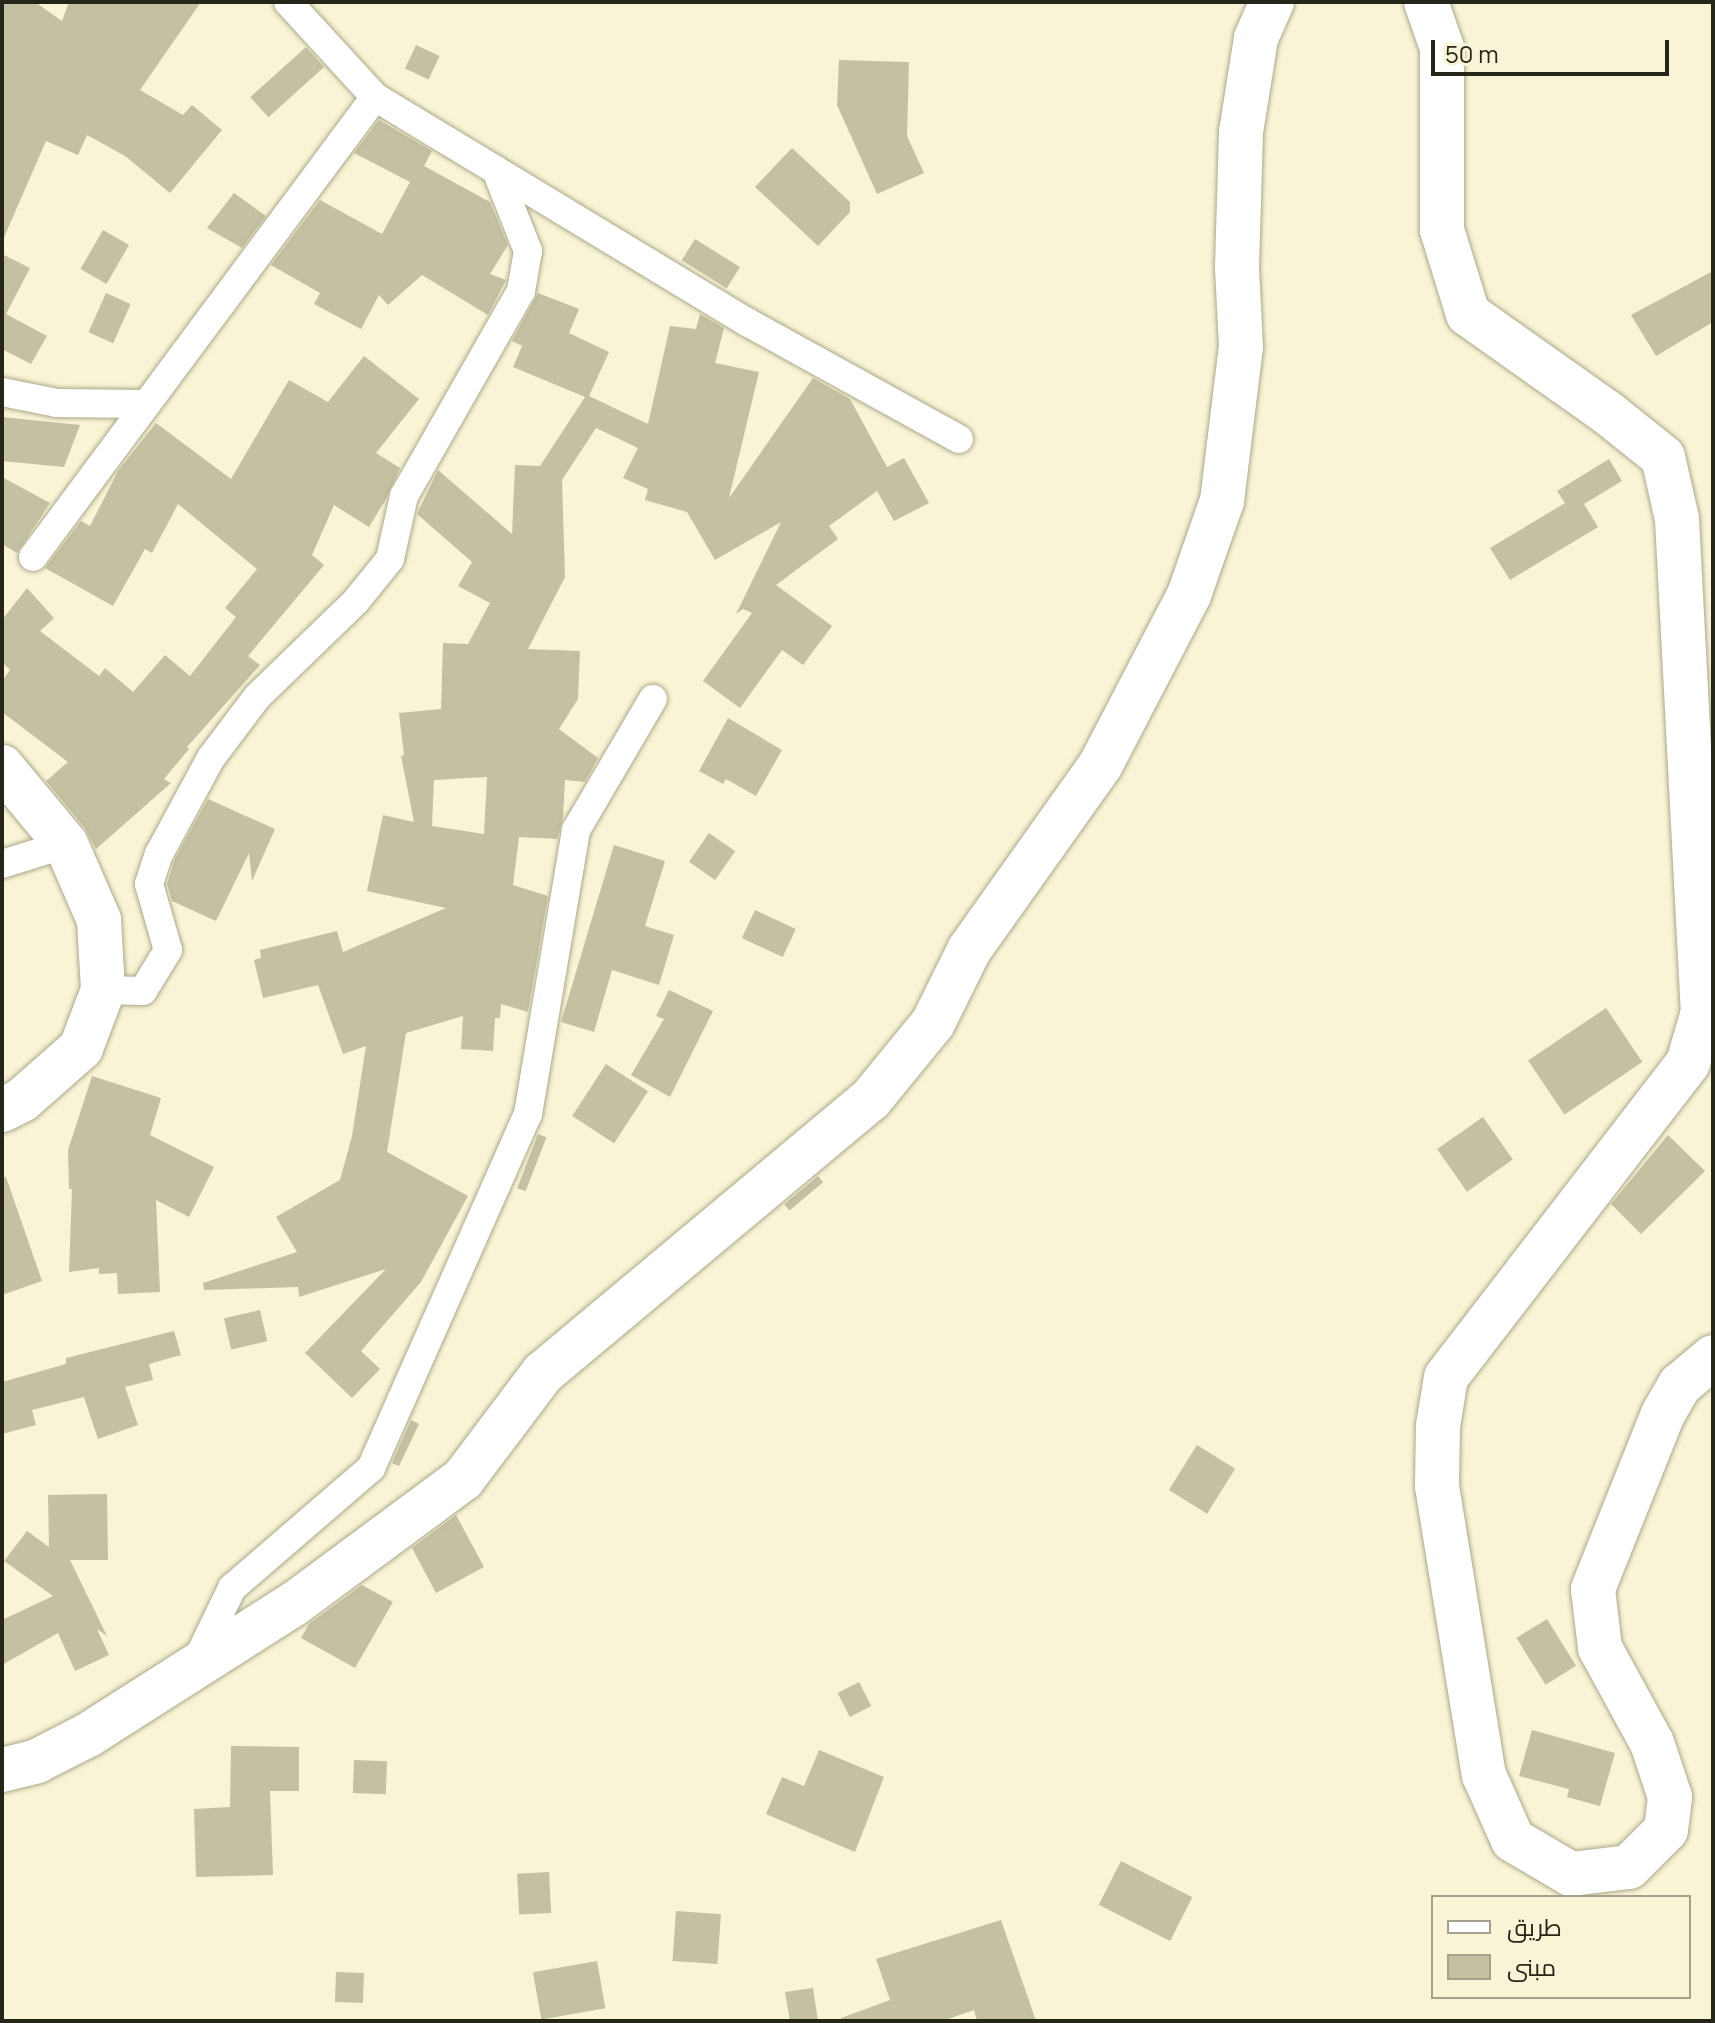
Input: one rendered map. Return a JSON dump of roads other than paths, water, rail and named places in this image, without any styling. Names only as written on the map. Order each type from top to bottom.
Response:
[{"type":"main road","points":[[2,1770],[37,1761],[88,1735],[294,1604],[463,1479],[543,1373],[870,1100],[933,1023],[969,950],[1101,764],[1189,595],[1222,501],[1241,347],[1237,267],[1241,132],[1256,38],[1272,2]]},
{"type":"main road","points":[[1426,2],[1442,48],[1442,230],[1468,314],[1608,413],[1663,457],[1677,519],[1703,1012],[1688,1063],[1446,1377],[1438,1426],[1437,1486],[1484,1775],[1513,1840],[1571,1874],[1629,1867],[1666,1830],[1670,1797],[1652,1743],[1600,1648],[1593,1589],[1663,1414],[1680,1385],[1713,1357]]},
{"type":"main road","points":[[2,767],[66,844],[99,920],[103,990],[81,1048],[22,1100],[2,1110]]},
{"type":"street","points":[[288,2],[375,97],[747,322],[959,439]]},
{"type":"street","points":[[33,557],[375,97]]},
{"type":"street","points":[[103,990],[143,991],[168,950],[149,884],[159,854],[211,758],[257,697],[356,601],[390,559],[404,496],[521,291],[528,251],[496,170]]},
{"type":"street","points":[[2,392],[57,403],[146,404]]},
{"type":"street","points":[[193,1668],[232,1588],[371,1468],[528,1114],[576,830],[653,699]]},
{"type":"street","points":[[2,864],[66,844]]}]
